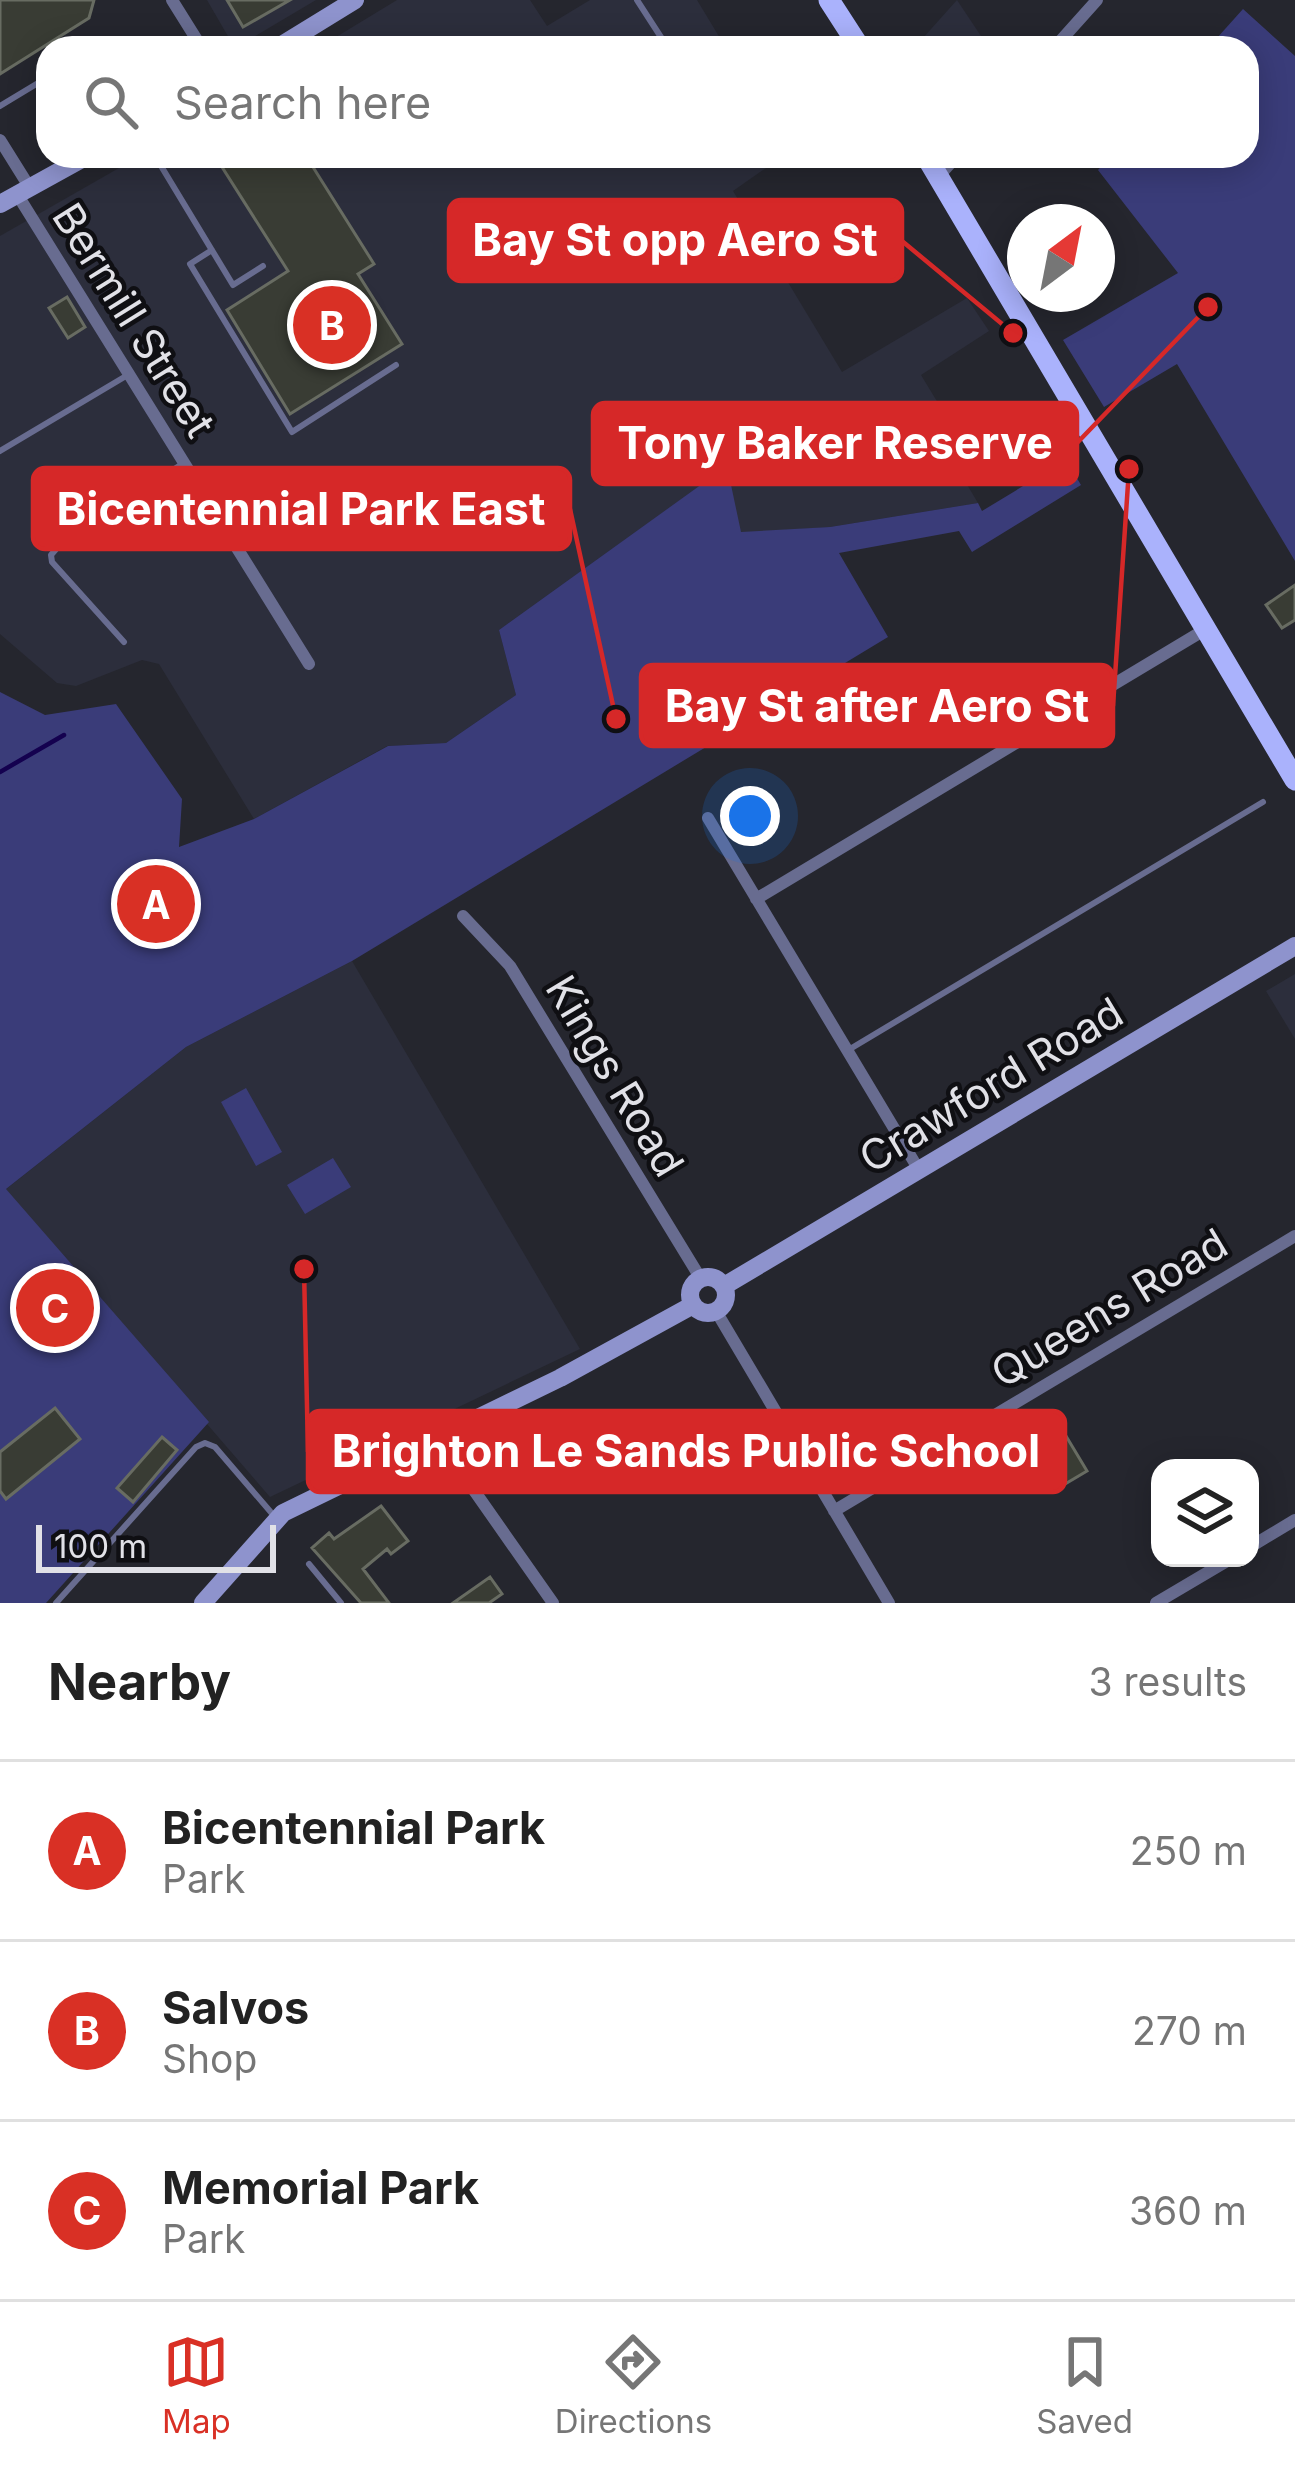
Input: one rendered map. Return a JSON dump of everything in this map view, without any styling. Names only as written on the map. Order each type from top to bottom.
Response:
[{"type":"main road","points":[[829,0],[852,36]]},
{"type":"main road","points":[[933,168],[1295,779]]},
{"type":"street","points":[[172,0],[194,36]]},
{"type":"street","points":[[296,36],[355,0]]},
{"type":"street","points":[[1065,36],[1097,0]]},
{"type":"street","name":"Bermill Street","points":[[0,140],[16,195],[309,664]]},
{"type":"street","points":[[16,195],[65,168]]},
{"type":"street","points":[[938,177],[947,168]]},
{"type":"street","points":[[756,899],[1206,629]]},
{"type":"street","points":[[708,818],[919,1170]]},
{"type":"street","name":"Kings Road","points":[[464,916],[510,966],[701,1279]]},
{"type":"street","name":"Crawford Road","points":[[724,1286],[1295,946]]},
{"type":"street","name":"Queens Road","points":[[834,1511],[1295,1236]]},
{"type":"street","points":[[714,1278],[724,1286],[725,1301],[716,1312],[693,1305],[691,1290],[701,1279],[714,1278]]},
{"type":"street","points":[[203,1603],[277,1520],[560,1378],[693,1305]]},
{"type":"street","points":[[716,1312],[889,1603]]},
{"type":"street","points":[[438,1439],[553,1603]]},
{"type":"street","points":[[1259,1542],[1295,1520]]},
{"type":"street","points":[[1156,1603],[1217,1567]]},
{"type":"lane","points":[[637,0],[660,36]]},
{"type":"lane","points":[[0,106],[36,84]]},
{"type":"lane","points":[[162,168],[233,285],[263,266]]},
{"type":"lane","points":[[212,250],[190,264],[292,432],[396,365]]},
{"type":"lane","points":[[0,451],[129,374]]},
{"type":"lane","points":[[124,642],[52,562],[51,555],[68,534],[184,463]]},
{"type":"lane","points":[[847,1051],[1263,802]]},
{"type":"lane","points":[[56,1603],[196,1447],[205,1443],[215,1447],[277,1520]]},
{"type":"lane","points":[[310,1564],[341,1603]]},
{"type":"shaded area","points":[[207,0],[316,0],[255,36],[228,36]]},
{"type":"shaded area","points":[[397,0],[530,0],[547,26],[590,0],[697,0],[719,36],[338,36]]},
{"type":"shaded area","points":[[957,0],[981,36],[925,36]]},
{"type":"shaded area","points":[[1243,9],[1295,56],[1295,561],[1177,364],[1104,407],[1063,340],[1178,273],[1100,168],[1259,168],[1259,36],[1219,36]]},
{"type":"shaded area","points":[[119,168],[766,168],[733,191],[842,372],[967,298],[989,331],[921,375],[938,403],[909,420],[932,426],[978,503],[830,527],[740,533],[726,467],[499,630],[516,695],[446,743],[387,746],[254,819],[159,664],[142,660],[76,686],[57,683],[0,634],[0,236]]},
{"type":"shaded area","points":[[1066,460],[1081,485],[972,552],[959,531],[839,553],[888,637],[352,961],[186,1047],[6,1189],[209,1422],[46,1603],[0,1603],[0,692],[45,715],[116,704],[182,799],[179,847],[254,819],[388,746],[446,743],[516,695],[499,630],[727,466],[741,532],[830,527],[978,503],[982,511]]},
{"type":"shaded area","points":[[352,961],[580,1349],[270,1497],[5,1190],[186,1047]]},
{"type":"shaded area","points":[[1295,974],[1295,1039],[1266,991]]},
{"type":"shaded area","points":[[246,1088],[282,1152],[256,1166],[221,1102]]},
{"type":"shaded area","points":[[333,1158],[351,1187],[305,1214],[287,1185]]},
{"type":"building","points":[[0,0],[94,0],[89,18],[60,36],[36,36],[36,51],[0,74]]},
{"type":"building","points":[[227,0],[290,0],[243,27]]},
{"type":"building","points":[[223,168],[314,168],[374,264],[358,274],[402,344],[290,414],[227,310],[288,271]]},
{"type":"building","points":[[67,297],[85,327],[68,338],[49,308]]},
{"type":"building","points":[[1295,585],[1295,620],[1282,628],[1266,605]]},
{"type":"building","points":[[55,1408],[80,1439],[6,1499],[0,1491],[0,1452]]},
{"type":"building","points":[[1060,1426],[1087,1471],[1055,1490],[1028,1445]]},
{"type":"building","points":[[162,1437],[177,1450],[133,1502],[117,1488]]},
{"type":"building","points":[[381,1506],[408,1541],[391,1554],[387,1549],[363,1569],[389,1603],[361,1603],[312,1548],[329,1533],[334,1539]]},
{"type":"building","points":[[490,1577],[502,1594],[489,1603],[453,1603]]},
{"type":"waterway","points":[[0,772],[64,735]]},
{"type":"place","name":"Tony Baker Reserve","points":[[1208,307]]},
{"type":"place","name":"Salvos","points":[[332,325]]},
{"type":"place","name":"Bay St opp Aero St","points":[[1013,333]]},
{"type":"place","name":"Bay St after Aero St","points":[[1129,469]]},
{"type":"place","name":"Bicentennial Park East","points":[[616,719]]},
{"type":"place","name":"Bicentennial Park","points":[[156,904]]},
{"type":"place","name":"Brighton Le Sands Public School","points":[[304,1269]]},
{"type":"place","name":"Memorial Park","points":[[55,1308]]}]
